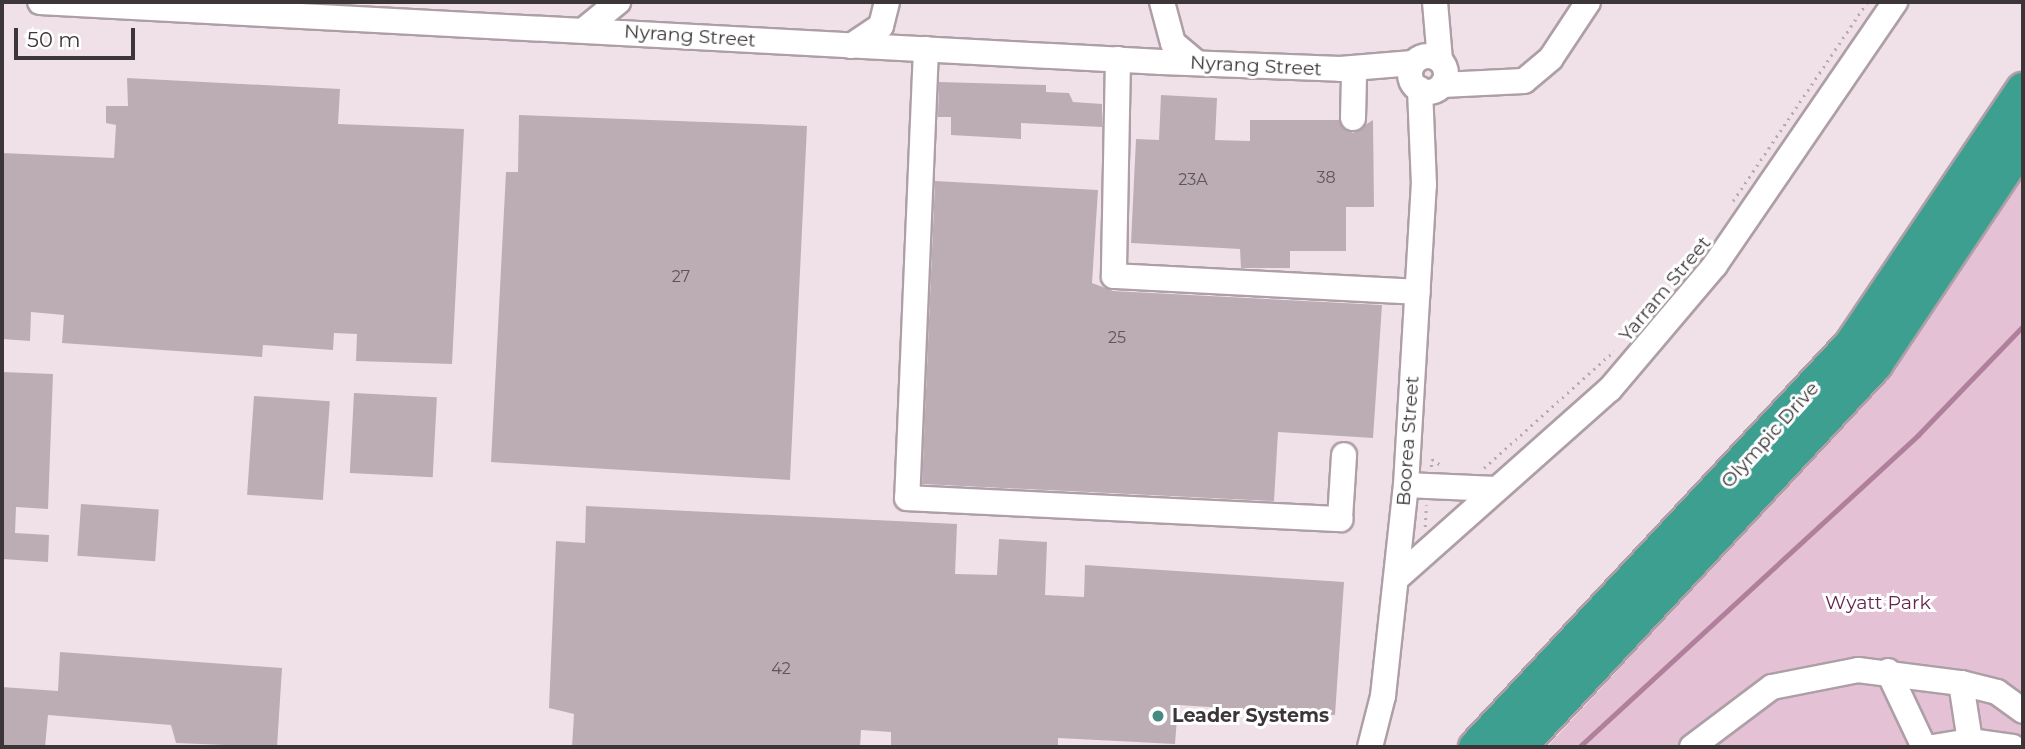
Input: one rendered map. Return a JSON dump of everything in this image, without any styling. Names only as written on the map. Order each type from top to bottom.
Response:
[{"type":"highway","name":"Olympic Drive","points":[[1476,747],[1851,345],[2023,90]]},
{"type":"highway","name":"Olympic Drive","points":[[1517,747],[1874,364],[2023,141]]},
{"type":"street","name":"Nyrang Street","points":[[42,2],[377,10],[585,29],[851,46],[1196,62],[1347,73],[1428,74],[1516,85],[1551,58],[1588,2]]},
{"type":"street","points":[[585,29],[618,2]]},
{"type":"street","points":[[628,2],[650,33]]},
{"type":"street","points":[[851,46],[881,26],[887,2]]},
{"type":"street","points":[[896,2],[903,27],[926,49],[906,498],[1340,519],[1344,455]]},
{"type":"street","points":[[1161,2],[1158,30],[1122,60],[1114,276],[1418,292]]},
{"type":"street","points":[[1161,2],[1173,43],[1196,62]]},
{"type":"street","name":"Boorea Street","points":[[1423,2],[1428,74]]},
{"type":"street","name":"Boorea Street","points":[[1370,747],[1383,696],[1396,578],[1417,485],[1418,292],[1428,74],[1435,2]]},
{"type":"street","name":"Yarram Street","points":[[1396,578],[1610,389],[1715,265],[1895,2]]},
{"type":"street","points":[[1347,73],[1353,118]]},
{"type":"street","points":[[1417,485],[1496,489]]},
{"type":"street","points":[[1888,671],[1924,747]]},
{"type":"street","points":[[1692,747],[1786,681],[1888,671],[1997,692],[2023,711]]},
{"type":"street","points":[[1961,683],[1970,741]]},
{"type":"street","name":"Boorea Street","points":[[1383,696],[1387,747]]},
{"type":"street","points":[[1933,747],[1970,741],[2014,747]]},
{"type":"path","points":[[1726,211],[1867,2]]},
{"type":"path","name":"Yarram Street","points":[[1473,468],[1494,462],[1619,345]]},
{"type":"path","points":[[1427,550],[1417,485],[1432,459],[1452,467]]},
{"type":"green space","name":"Wyatt Park","points":[[2023,175],[2023,747],[1547,747],[1893,370]]},
{"type":"building","points":[[127,78],[340,89],[338,124],[464,129],[452,364],[356,361],[357,334],[334,333],[333,350],[263,345],[262,357],[62,343],[64,315],[31,312],[30,341],[2,339],[2,153],[114,158],[116,125],[106,123],[106,106],[128,106]]},
{"type":"building","points":[[939,82],[1046,85],[1046,92],[1069,93],[1073,102],[1102,104],[1102,127],[1021,123],[1021,139],[951,135],[951,117],[938,117]]},
{"type":"building","points":[[1161,95],[1217,98],[1215,140],[1250,141],[1250,120],[1339,120],[1353,133],[1373,120],[1374,207],[1346,207],[1346,251],[1290,251],[1290,268],[1241,268],[1240,249],[1131,243],[1136,139],[1159,140]]},
{"type":"building","points":[[519,115],[807,126],[790,480],[491,462],[506,172],[518,172]]},
{"type":"building","points":[[935,181],[1098,190],[1092,283],[1113,291],[1382,305],[1373,438],[1278,432],[1274,501],[922,484]]},
{"type":"building","points":[[2,372],[53,374],[48,509],[16,507],[15,533],[49,535],[48,562],[2,559]]},
{"type":"building","points":[[354,393],[437,397],[433,477],[350,473]]},
{"type":"building","points":[[254,396],[330,401],[323,500],[247,495]]},
{"type":"building","points":[[81,504],[159,509],[155,561],[77,556]]},
{"type":"building","points":[[586,506],[957,524],[955,574],[997,575],[999,539],[1047,542],[1045,595],[1084,597],[1085,565],[1344,582],[1335,715],[1178,705],[1175,744],[1058,738],[1058,746],[891,747],[891,732],[861,730],[860,747],[572,747],[574,714],[549,708],[556,541],[585,543]]},
{"type":"building","points":[[60,652],[282,668],[277,747],[176,743],[171,725],[48,715],[45,747],[2,747],[2,687],[58,691]]},
{"type":"waterway","points":[[1579,747],[1918,435],[2023,326]]},
{"type":"place","name":"Leader Systems","points":[[1158,716]]}]
